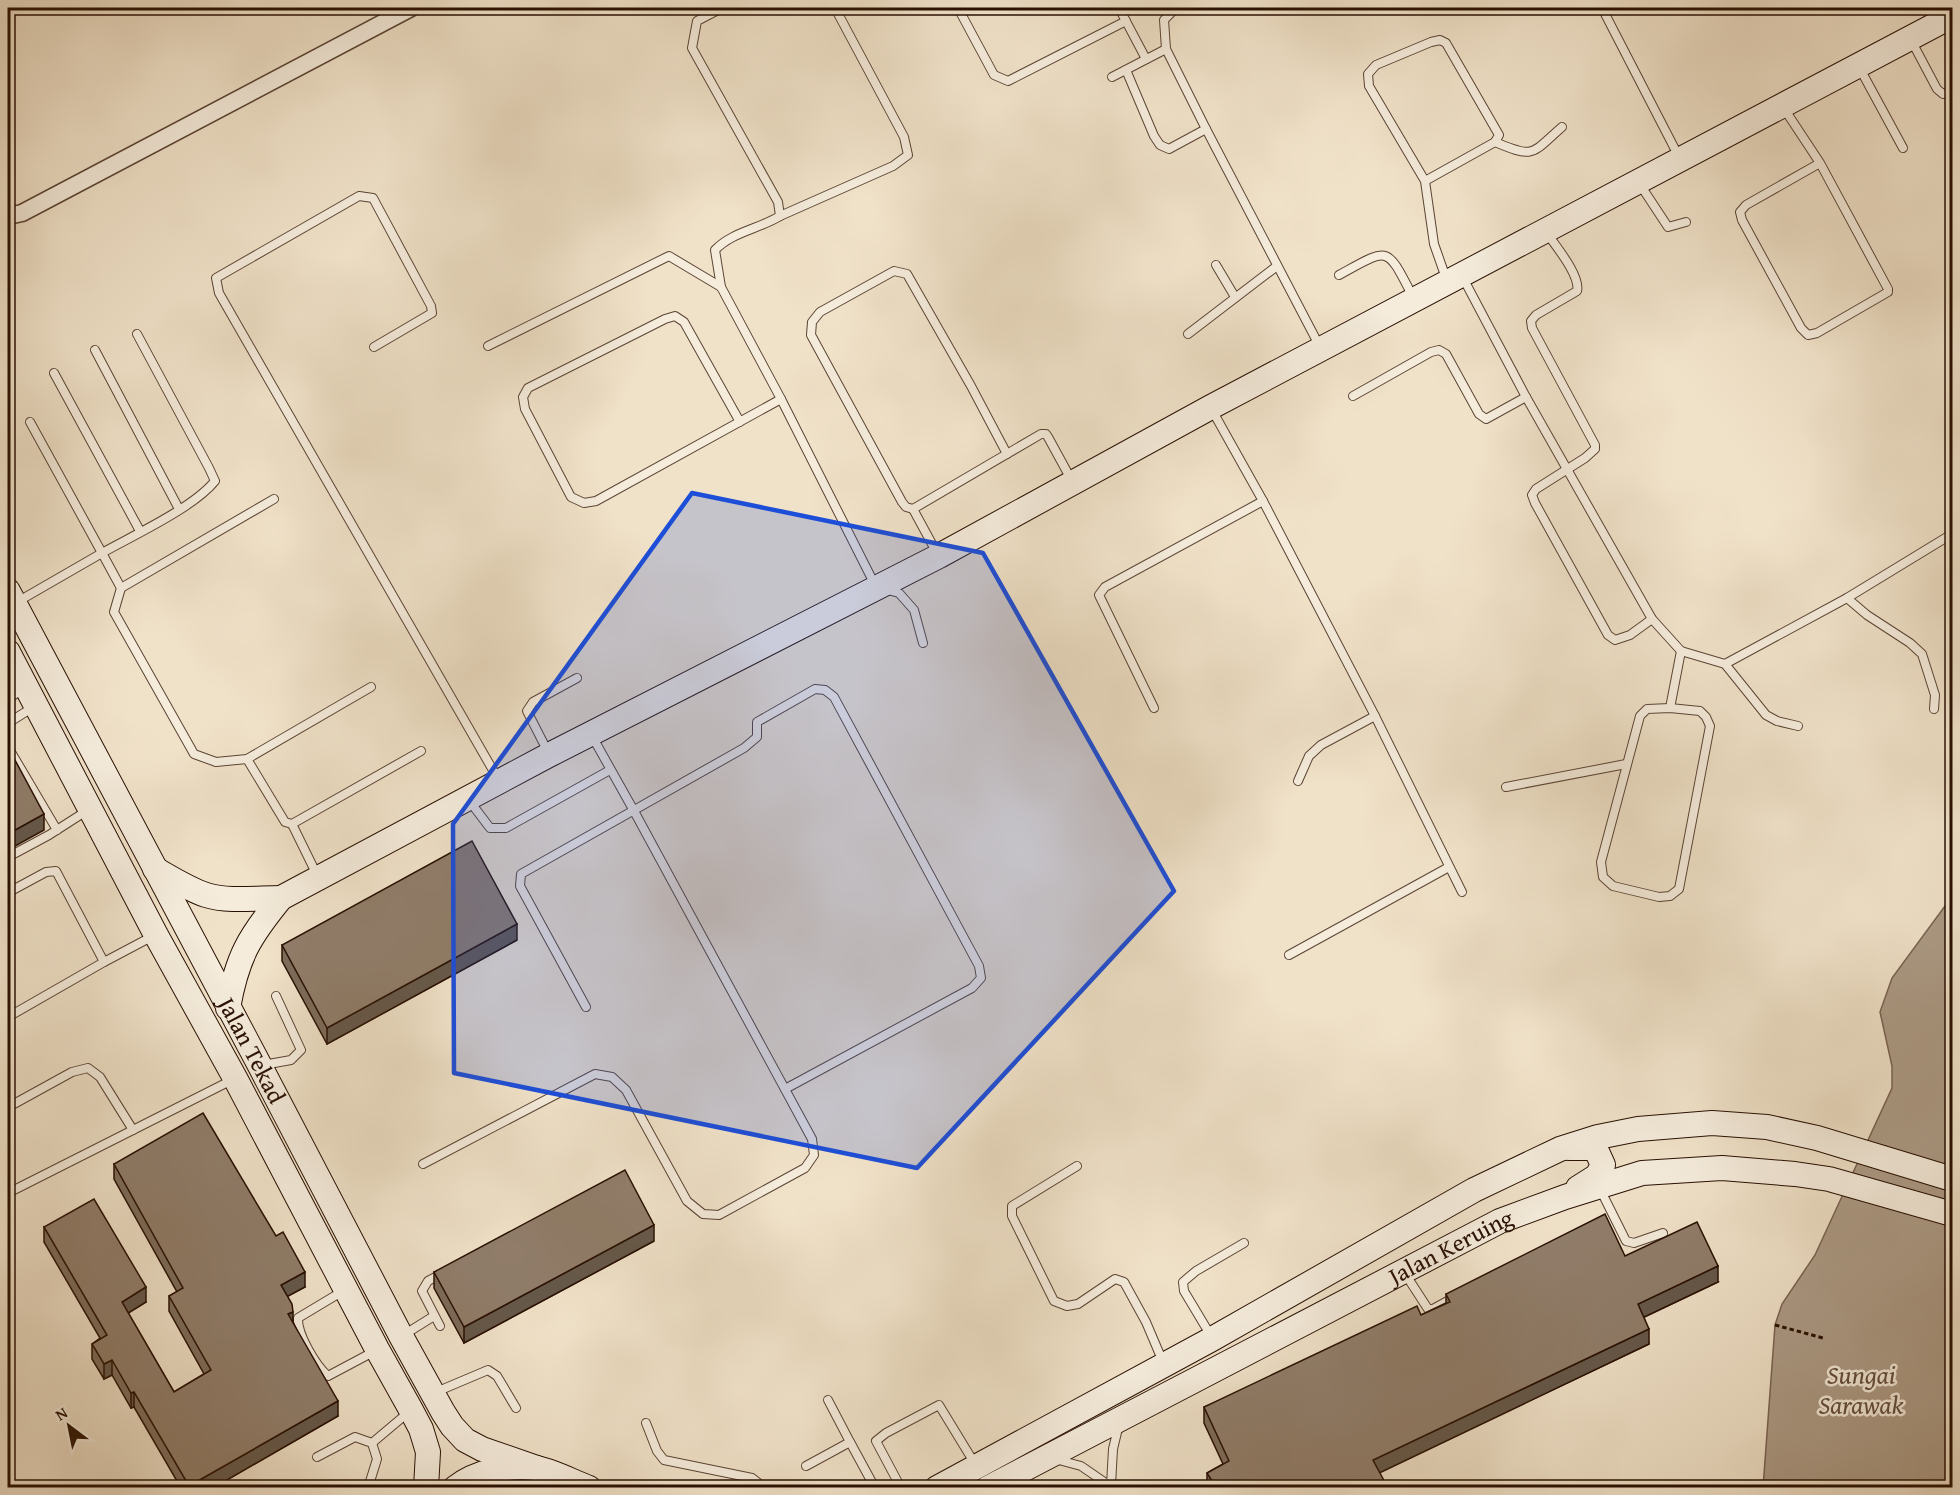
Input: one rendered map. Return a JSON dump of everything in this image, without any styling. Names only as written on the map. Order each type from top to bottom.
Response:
[{"type":"street","points":[[8,216],[22,213],[411,8]]},
{"type":"street","points":[[228,1008],[233,980],[241,957],[258,927],[281,898],[590,733],[939,556],[1211,407],[1858,67],[1910,39],[1945,16]]},
{"type":"street","name":"Jalan Tekad","points":[[11,597],[401,1336],[452,1426],[465,1440],[482,1449],[589,1488]]},
{"type":"street","name":"Jalan Tekad","points":[[8,652],[23,697],[91,808],[156,935],[235,1078],[411,1410],[428,1452],[426,1488]]},
{"type":"street","points":[[155,869],[208,896],[281,898]]},
{"type":"street","name":"Jalan Keruing","points":[[937,1488],[1212,1339],[1474,1190],[1560,1149],[1598,1137],[1638,1129],[1712,1123],[1767,1127],[1817,1138],[1953,1179]]},
{"type":"street","points":[[1560,1149],[1593,1148],[1603,1165],[1597,1176],[1565,1197]]},
{"type":"street","name":"Jalan Keruing","points":[[988,1488],[1500,1221],[1565,1197],[1642,1173],[1722,1168],[1795,1174],[1829,1179],[1953,1214]]},
{"type":"street","points":[[455,1488],[478,1474],[503,1469],[537,1468]]},
{"type":"lane","points":[[722,8],[697,21],[692,48],[778,201],[780,216]]},
{"type":"lane","points":[[835,8],[904,136],[908,155],[893,166],[769,223],[723,240],[715,250],[721,287],[781,399],[876,588],[899,593],[914,610],[924,643]]},
{"type":"lane","points":[[958,8],[994,75],[1008,81],[1126,21]]},
{"type":"lane","points":[[1119,8],[1146,59]]},
{"type":"lane","points":[[1176,8],[1164,20],[1166,49],[1322,350]]},
{"type":"lane","points":[[1602,8],[1681,160]]},
{"type":"lane","points":[[1910,39],[1937,88],[1943,94],[1953,93]]},
{"type":"lane","points":[[1425,181],[1495,142],[1499,135],[1446,43],[1440,40],[1376,65],[1368,74],[1369,86],[1425,181],[1434,244],[1526,397],[1652,619],[1681,651],[1725,664],[1766,715],[1777,721],[1798,726]]},
{"type":"lane","points":[[1112,77],[1166,49]]},
{"type":"lane","points":[[1858,67],[1903,148]]},
{"type":"lane","points":[[1126,70],[1160,145],[1169,149],[1206,129]]},
{"type":"lane","points":[[1783,106],[1820,163],[1888,292],[1817,333],[1808,335],[1742,220],[1740,212],[1746,205],[1820,163]]},
{"type":"lane","points":[[1495,142],[1527,153],[1534,151],[1562,127]]},
{"type":"lane","points":[[1639,182],[1668,227],[1686,222]]},
{"type":"lane","points":[[374,347],[432,313],[431,306],[373,198],[359,196],[216,278],[219,293],[500,782]]},
{"type":"lane","points":[[1545,231],[1573,272],[1578,287],[1577,291],[1536,315],[1531,321],[1532,328],[1595,445],[1595,449],[1568,470],[1536,489],[1532,495],[1608,635],[1615,640],[1624,638],[1652,619]]},
{"type":"lane","points":[[1340,275],[1377,255],[1385,255],[1391,258],[1397,267],[1414,300]]},
{"type":"lane","points":[[488,346],[669,256],[721,287]]},
{"type":"lane","points":[[1216,265],[1235,297]]},
{"type":"lane","points":[[1188,334],[1277,266]]},
{"type":"lane","points":[[939,556],[913,510],[902,502],[811,335],[812,322],[820,312],[894,271],[907,274],[1007,454]]},
{"type":"lane","points":[[740,422],[684,322],[675,316],[528,388],[523,397],[525,409],[571,497],[584,503],[596,501],[740,422],[781,399]]},
{"type":"lane","points":[[11,597],[102,553],[179,509],[207,491],[215,481],[137,334]]},
{"type":"lane","points":[[95,350],[179,509]]},
{"type":"lane","points":[[1353,396],[1431,352],[1439,350],[1446,354],[1479,414],[1486,419],[1526,397]]},
{"type":"lane","points":[[54,373],[140,531]]},
{"type":"lane","points":[[1211,407],[1263,501],[1375,716],[1462,892]]},
{"type":"lane","points":[[30,422],[121,588]]},
{"type":"lane","points":[[913,510],[1041,434],[1046,434],[1073,483]]},
{"type":"lane","points":[[274,499],[121,588],[114,612],[194,754],[216,762],[247,759],[370,687]]},
{"type":"lane","points":[[1154,708],[1099,595],[1105,587],[1263,501]]},
{"type":"lane","points":[[1725,664],[1847,598],[1953,534]]},
{"type":"lane","points":[[1847,598],[1922,654],[1935,695],[1934,709]]},
{"type":"lane","points":[[1670,708],[1681,651]]},
{"type":"lane","points":[[549,755],[527,711],[533,702],[578,678]]},
{"type":"lane","points":[[586,1007],[520,886],[521,874],[744,748],[757,737],[757,722],[815,689],[825,690],[834,697],[979,966],[981,978],[972,988],[785,1089]]},
{"type":"lane","points":[[8,723],[23,697]]},
{"type":"lane","points":[[1670,708],[1701,711],[1710,726],[1679,889],[1670,896],[1659,897],[1614,886],[1603,877],[1601,862],[1626,764],[1640,716],[1647,709],[1670,708]]},
{"type":"lane","points":[[1298,781],[1309,756],[1321,745],[1375,716]]},
{"type":"lane","points":[[423,1164],[596,1074],[612,1077],[626,1090],[687,1201],[703,1214],[719,1215],[805,1168],[814,1155],[812,1139],[590,733]]},
{"type":"lane","points":[[8,747],[57,830]]},
{"type":"lane","points":[[247,759],[285,822],[292,824],[421,751]]},
{"type":"lane","points":[[1506,787],[1626,764]]},
{"type":"lane","points":[[468,799],[490,828],[506,828],[610,770]]},
{"type":"lane","points":[[8,857],[91,808]]},
{"type":"lane","points":[[292,824],[319,879]]},
{"type":"lane","points":[[1289,955],[1449,867]]},
{"type":"lane","points":[[9,892],[46,872],[56,871],[104,962]]},
{"type":"lane","points":[[8,1017],[156,935]]},
{"type":"lane","points":[[260,1066],[291,1060],[301,1050],[276,996]]},
{"type":"lane","points":[[12,1105],[72,1072],[88,1068],[100,1077],[133,1130]]},
{"type":"lane","points":[[8,1193],[235,1078]]},
{"type":"lane","points":[[1077,1166],[1012,1206],[1012,1216],[1054,1301],[1067,1306],[1078,1304],[1115,1279],[1124,1282],[1146,1322],[1164,1365]]},
{"type":"lane","points":[[1599,1186],[1626,1241],[1634,1243],[1663,1233]]},
{"type":"lane","points":[[1212,1339],[1184,1291],[1183,1282],[1196,1271],[1244,1243]]},
{"type":"lane","points":[[440,1326],[422,1291],[428,1281],[449,1270]]},
{"type":"lane","points":[[1404,1272],[1428,1309],[1433,1309],[1464,1293]]},
{"type":"lane","points":[[346,1289],[298,1318],[298,1327],[315,1361],[320,1370],[328,1376],[377,1349]]},
{"type":"lane","points":[[401,1336],[434,1316]]},
{"type":"lane","points":[[433,1394],[488,1370],[497,1376],[516,1408]]},
{"type":"lane","points":[[828,1400],[875,1488]]},
{"type":"lane","points":[[901,1488],[876,1442],[886,1433],[939,1405],[976,1467]]},
{"type":"lane","points":[[372,1443],[411,1410]]},
{"type":"lane","points":[[1112,1486],[1113,1449],[1120,1418]]},
{"type":"lane","points":[[646,1423],[657,1451],[664,1460],[752,1478],[765,1488]]},
{"type":"lane","points":[[317,1456],[355,1437],[372,1443]]},
{"type":"lane","points":[[806,1466],[850,1442]]},
{"type":"lane","points":[[368,1488],[377,1459],[372,1443]]},
{"type":"lane","points":[[1045,1458],[1081,1466],[1112,1486]]},
{"type":"path","points":[[1775,1324],[1823,1338]]},
{"type":"highlighted area","points":[[692,493],[983,553],[1174,891],[917,1168],[454,1073],[453,824]]},
{"type":"water","name":"Sungai Sarawak","points":[[1952,899],[1952,1487],[1763,1488],[1775,1325],[1782,1304],[1815,1255],[1892,1088],[1892,1066],[1880,1012],[1892,978]]},
{"type":"building","points":[[8,747],[44,814],[8,834]]},
{"type":"building","points":[[472,841],[517,924],[327,1028],[282,945]]},
{"type":"building","points":[[203,1113],[276,1236],[283,1232],[305,1272],[281,1285],[292,1304],[293,1312],[288,1314],[338,1401],[189,1486],[134,1392],[131,1393],[112,1360],[104,1364],[92,1344],[107,1335],[44,1227],[94,1199],[146,1287],[122,1302],[174,1392],[211,1370],[169,1296],[183,1288],[114,1164]]},
{"type":"building","points":[[625,1170],[654,1225],[464,1327],[434,1272]]},
{"type":"building","points":[[1605,1214],[1625,1256],[1697,1222],[1718,1266],[1638,1304],[1649,1329],[1373,1460],[1388,1488],[1200,1488],[1212,1481],[1207,1473],[1229,1461],[1204,1407],[1417,1306],[1421,1315],[1450,1302],[1446,1294]]}]
